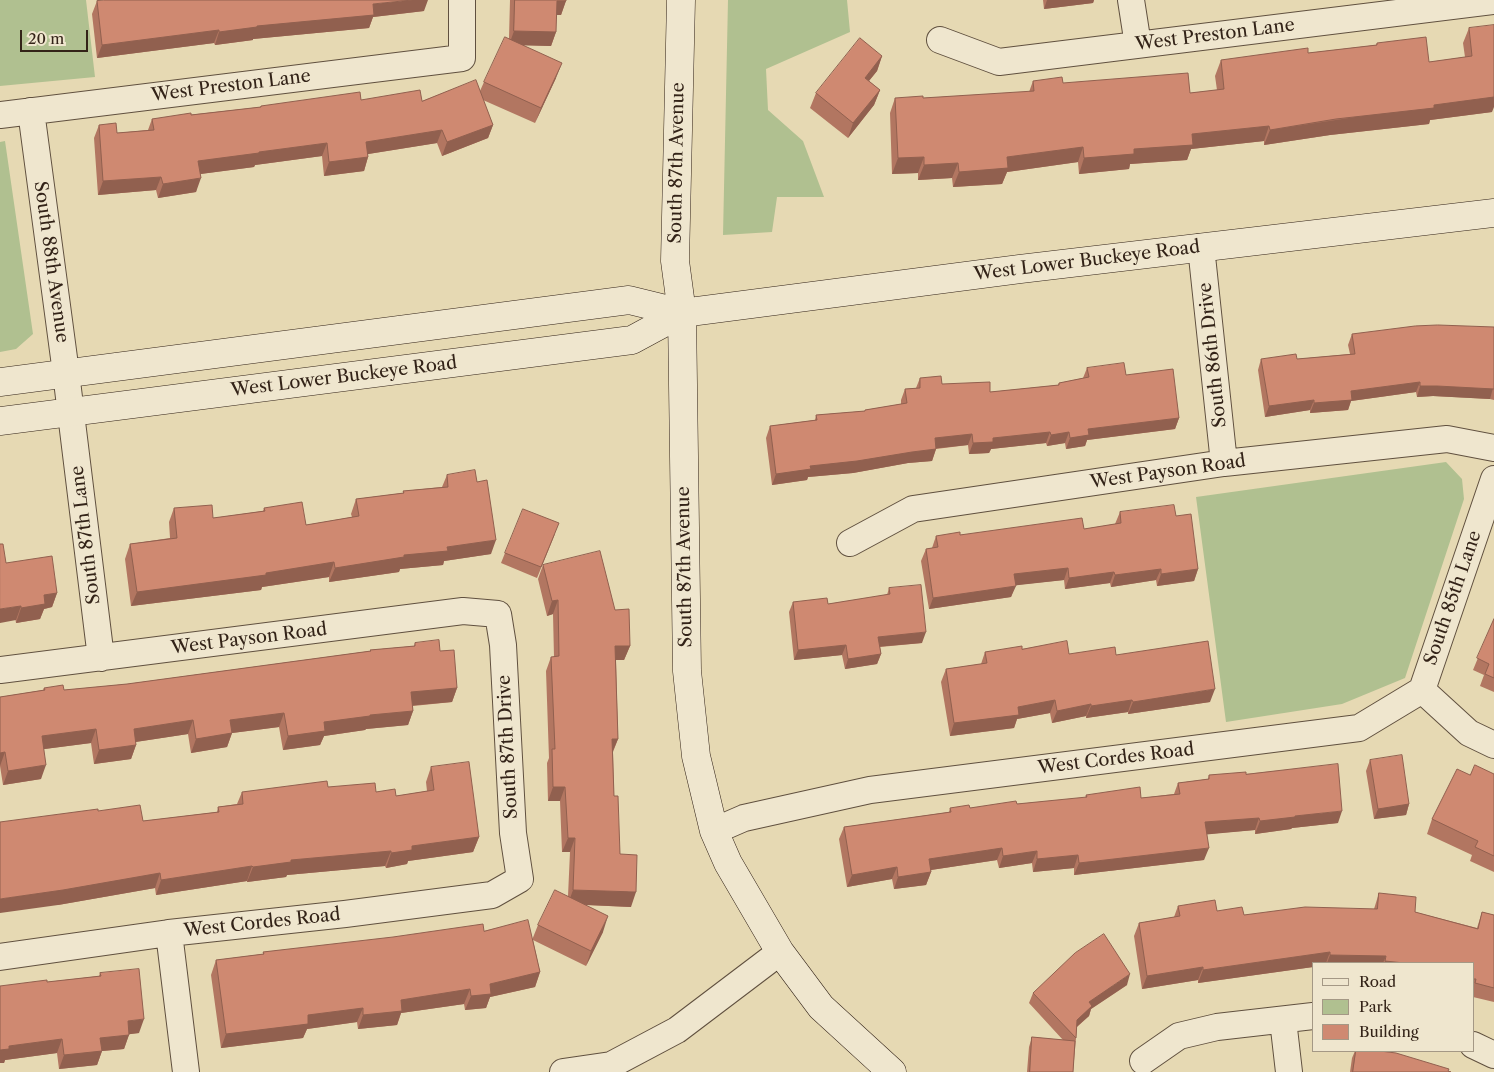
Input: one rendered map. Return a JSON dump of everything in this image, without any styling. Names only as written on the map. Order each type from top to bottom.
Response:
[{"type":"main road","name":"South 87th Avenue","points":[[681,0],[675,261],[682,313],[686,671],[696,756],[714,830],[728,863],[780,952],[822,1007],[891,1072]]},
{"type":"main road","name":"West Lower Buckeye Road","points":[[0,421],[632,340],[682,313],[905,283],[1494,213]]},
{"type":"main road","name":"West Lower Buckeye Road","points":[[0,382],[629,300],[682,313]]},
{"type":"street","name":"West Preston Lane","points":[[0,115],[462,58],[462,0]]},
{"type":"street","points":[[1131,0],[1138,44]]},
{"type":"street","name":"West Preston Lane","points":[[940,40],[999,62],[1494,1]]},
{"type":"street","name":"South 88th Avenue","points":[[31,111],[71,413]]},
{"type":"street","name":"South 86th Drive","points":[[1201,247],[1224,463]]},
{"type":"street","name":"South 87th Lane","points":[[71,413],[101,658]]},
{"type":"street","name":"West Payson Road","points":[[850,543],[913,509],[1224,463],[1447,439],[1494,448]]},
{"type":"street","name":"South 85th Lane","points":[[1422,690],[1494,479]]},
{"type":"street","name":"West Payson Road","points":[[0,670],[462,612],[498,614]]},
{"type":"street","name":"South 87th Drive","points":[[498,614],[503,645],[513,833],[520,879]]},
{"type":"street","points":[[1422,690],[1469,733],[1494,745]]},
{"type":"street","name":"West Cordes Road","points":[[714,830],[744,818],[870,790],[1359,728],[1422,690]]},
{"type":"street","name":"West Cordes Road","points":[[0,957],[169,933],[345,914],[492,895],[520,879]]},
{"type":"street","points":[[169,933],[186,1072]]},
{"type":"street","points":[[562,1072],[611,1065],[682,1028],[780,952]]},
{"type":"street","points":[[1143,1062],[1179,1036],[1217,1027],[1312,1016]]},
{"type":"street","points":[[1283,1020],[1289,1072]]},
{"type":"street","points":[[1474,1045],[1494,1055]]},
{"type":"green space","points":[[0,0],[86,0],[95,77],[0,86]]},
{"type":"green space","points":[[728,0],[847,0],[850,32],[766,69],[768,110],[803,141],[824,197],[777,197],[772,232],[723,235]]},
{"type":"green space","points":[[5,141],[33,334],[16,349],[0,352],[0,142]]},
{"type":"green space","points":[[1446,462],[1462,479],[1464,499],[1405,678],[1342,704],[1226,722],[1196,497]]},
{"type":"building","points":[[412,0],[373,4],[374,15],[257,26],[219,32],[219,30],[102,45],[97,1]]},
{"type":"building","points":[[515,0],[566,0],[557,1],[556,32],[514,31]]},
{"type":"building","points":[[1494,25],[1494,97],[1434,105],[1434,108],[1336,119],[1270,130],[1269,126],[1192,134],[1193,145],[1134,149],[1134,154],[1084,158],[1083,147],[1007,157],[1008,168],[959,172],[958,163],[924,165],[924,157],[898,158],[895,98],[1034,91],[1033,81],[1062,77],[1063,83],[1188,73],[1190,93],[1224,89],[1221,60],[1308,48],[1308,53],[1426,37],[1429,62],[1472,56],[1469,28]]},
{"type":"building","points":[[505,37],[562,63],[541,108],[484,82]]},
{"type":"building","points":[[860,38],[882,56],[865,78],[880,90],[853,123],[816,93]]},
{"type":"building","points":[[476,80],[493,125],[447,142],[442,130],[366,142],[368,157],[329,162],[327,143],[198,161],[201,178],[163,184],[161,177],[103,181],[99,125],[116,123],[117,133],[154,130],[152,119],[191,113],[191,115],[261,107],[360,92],[361,100],[420,90],[422,101]]},
{"type":"building","points":[[1438,325],[1494,327],[1494,389],[1420,386],[1420,382],[1351,391],[1352,400],[1314,403],[1314,400],[1269,406],[1261,359],[1296,354],[1297,359],[1355,354],[1352,334]]},
{"type":"building","points":[[1124,363],[1126,375],[1173,369],[1179,418],[1088,429],[1089,435],[1070,438],[1069,432],[1051,435],[1050,432],[993,438],[993,442],[973,443],[972,434],[935,438],[936,449],[810,466],[811,469],[776,474],[770,426],[817,420],[816,415],[865,411],[907,403],[905,389],[920,388],[920,378],[941,376],[942,384],[990,382],[990,392],[1059,385],[1059,383],[1089,377],[1087,368]]},
{"type":"building","points":[[475,470],[477,482],[487,480],[496,540],[447,547],[448,551],[404,555],[404,557],[335,568],[334,562],[266,573],[266,575],[137,592],[130,544],[177,538],[174,508],[212,505],[213,518],[265,511],[264,508],[302,502],[306,525],[359,516],[356,499],[404,493],[403,491],[448,487],[447,475]]},
{"type":"building","points":[[1174,505],[1176,516],[1191,514],[1198,569],[1161,574],[1161,569],[1115,575],[1114,572],[1069,578],[1068,568],[1014,574],[1016,586],[933,598],[926,549],[938,547],[936,536],[960,532],[960,535],[1082,518],[1084,529],[1121,523],[1120,512]]},
{"type":"building","points":[[523,509],[559,523],[541,567],[505,553]]},
{"type":"building","points":[[0,544],[3,544],[6,563],[52,556],[57,593],[44,595],[45,604],[0,609]]},
{"type":"building","points":[[600,551],[615,610],[629,609],[630,646],[615,646],[618,739],[612,739],[614,796],[618,796],[620,854],[637,855],[636,892],[573,890],[575,838],[568,838],[565,787],[553,787],[552,749],[555,749],[551,657],[559,656],[558,600],[552,601],[543,565]]},
{"type":"building","points":[[921,585],[926,632],[878,637],[881,654],[848,659],[846,645],[798,650],[793,602],[827,598],[828,604],[890,594],[889,588]]},
{"type":"building","points":[[1494,619],[1494,678],[1485,674],[1489,664],[1477,658]]},
{"type":"building","points":[[439,640],[440,651],[454,650],[457,688],[411,692],[413,711],[324,722],[325,731],[288,736],[284,713],[230,720],[232,733],[196,739],[193,720],[134,729],[136,745],[99,750],[96,729],[42,736],[46,765],[8,771],[5,752],[0,753],[0,697],[45,690],[44,688],[63,685],[64,690],[127,684],[370,650],[415,646],[415,643]]},
{"type":"building","points":[[1067,641],[1069,654],[1115,647],[1116,655],[1208,641],[1215,689],[1133,702],[1132,700],[1091,706],[1091,704],[1057,711],[1055,700],[1018,707],[1019,715],[954,723],[946,669],[987,663],[985,652],[1022,646],[1022,649]]},
{"type":"building","points":[[1402,755],[1409,804],[1378,809],[1370,760]]},
{"type":"building","points":[[469,762],[479,837],[412,846],[412,850],[391,853],[391,851],[291,860],[291,862],[161,880],[160,873],[0,899],[0,822],[140,805],[143,821],[219,812],[218,807],[243,804],[242,792],[327,781],[328,787],[375,783],[376,792],[395,789],[396,796],[434,790],[431,767]]},
{"type":"building","points":[[1338,764],[1342,811],[1260,821],[1259,818],[1205,822],[1209,848],[1079,863],[1078,855],[1037,859],[1037,851],[1003,856],[1002,848],[929,859],[931,872],[898,877],[897,867],[852,875],[844,827],[951,812],[950,808],[969,805],[970,808],[1016,801],[1017,804],[1087,797],[1086,795],[1140,787],[1141,798],[1180,794],[1178,783],[1209,779],[1209,775],[1246,772],[1246,774]]},
{"type":"building","points":[[1475,765],[1494,774],[1494,856],[1475,847],[1478,841],[1432,819],[1457,769],[1470,775]]},
{"type":"building","points":[[555,890],[608,916],[591,951],[538,925]]},
{"type":"building","points":[[1379,893],[1416,897],[1415,912],[1478,929],[1482,912],[1494,915],[1494,988],[1475,983],[1474,962],[1394,962],[1385,961],[1386,956],[1330,955],[1330,952],[1203,970],[1203,967],[1147,976],[1139,923],[1180,916],[1178,906],[1215,900],[1217,911],[1242,907],[1244,915],[1305,907],[1377,909]]},
{"type":"building","points":[[528,920],[540,972],[490,984],[491,994],[471,996],[470,989],[401,1000],[402,1011],[363,1015],[363,1008],[308,1015],[308,1024],[226,1034],[216,960],[264,954],[263,952],[393,937],[483,924],[484,931]]},
{"type":"building","points":[[1104,934],[1130,974],[1089,1002],[1092,1006],[1077,1020],[1076,1038],[1033,993],[1075,953]]},
{"type":"building","points":[[139,969],[144,1019],[128,1021],[129,1035],[100,1038],[102,1051],[64,1055],[62,1039],[9,1046],[9,1049],[0,1050],[0,986],[101,976],[100,973]]},
{"type":"building","points":[[1032,1037],[1075,1041],[1073,1072],[1030,1072]]},
{"type":"building","points":[[1356,1052],[1388,1052],[1449,1069],[1448,1071],[1451,1072],[1353,1072]]}]
